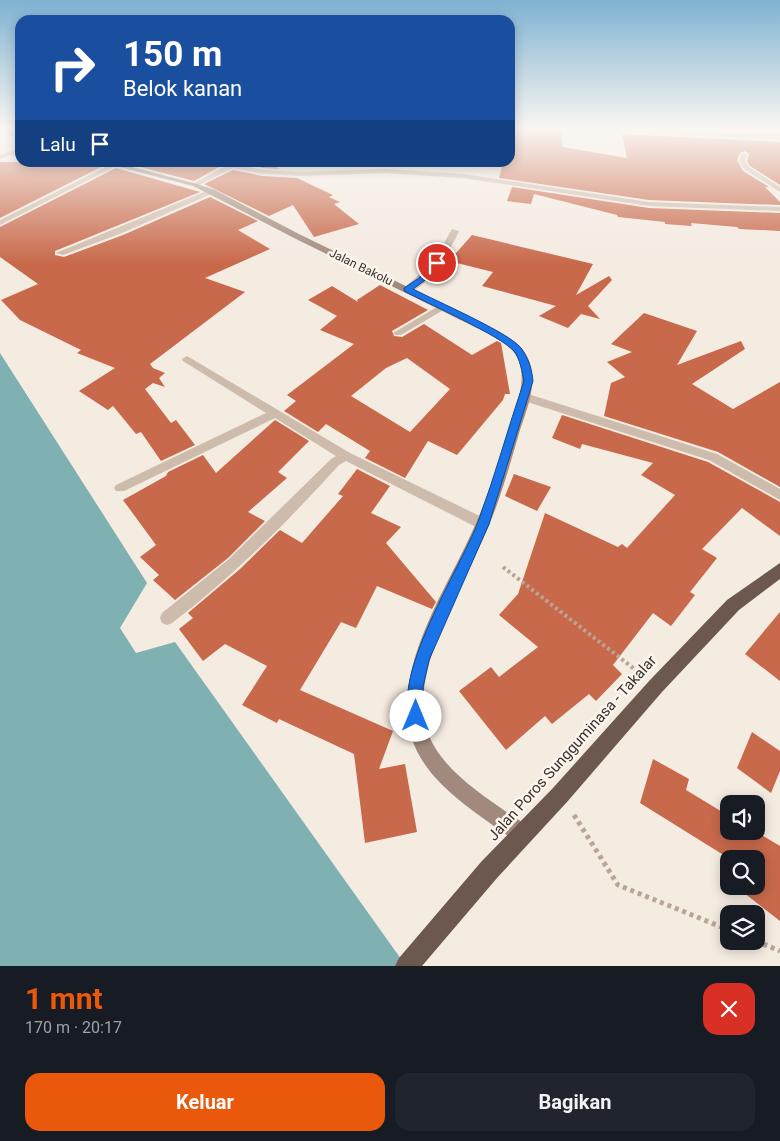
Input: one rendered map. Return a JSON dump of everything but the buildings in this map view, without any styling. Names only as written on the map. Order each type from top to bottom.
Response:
[{"type":"highway","name":"Jalan Poros Sungguminasa - Takalar","points":[[407,966],[489,870],[560,795],[656,686],[733,605],[780,570]]},
{"type":"main road","name":"Jalan Bakolu","points":[[159,173],[203,181],[212,192],[409,288],[502,338],[518,350],[527,370],[528,398],[483,524],[422,660],[416,687],[416,716],[421,739],[435,762],[465,791],[522,834]]},
{"type":"street","points":[[0,223],[92,173]]},
{"type":"street","points":[[203,181],[219,173]]},
{"type":"street","points":[[283,173],[326,173]]},
{"type":"street","points":[[417,173],[463,176],[649,204],[780,209]]},
{"type":"street","points":[[754,173],[780,190]]},
{"type":"street","points":[[60,253],[212,192]]},
{"type":"street","points":[[409,288],[421,280],[443,256],[455,231]]},
{"type":"street","points":[[398,333],[442,307]]},
{"type":"street","points":[[187,359],[346,456],[483,524]]},
{"type":"street","points":[[528,398],[713,458],[780,495]]},
{"type":"street","points":[[120,488],[274,413]]},
{"type":"street","points":[[167,618],[231,569],[260,542],[335,462],[346,456]]},
{"type":"path","points":[[503,567],[656,686]]},
{"type":"path","points":[[560,795],[618,885],[720,926]]},
{"type":"path","points":[[765,945],[780,951]]},
{"type":"water","points":[[0,353],[147,583],[120,628],[136,653],[175,642],[406,966],[0,966]]},
{"type":"route","points":[[416,716],[416,687],[422,660],[440,616],[483,524],[525,397],[528,381],[527,370],[518,350],[502,338],[407,290],[421,280],[437,263]]}]
